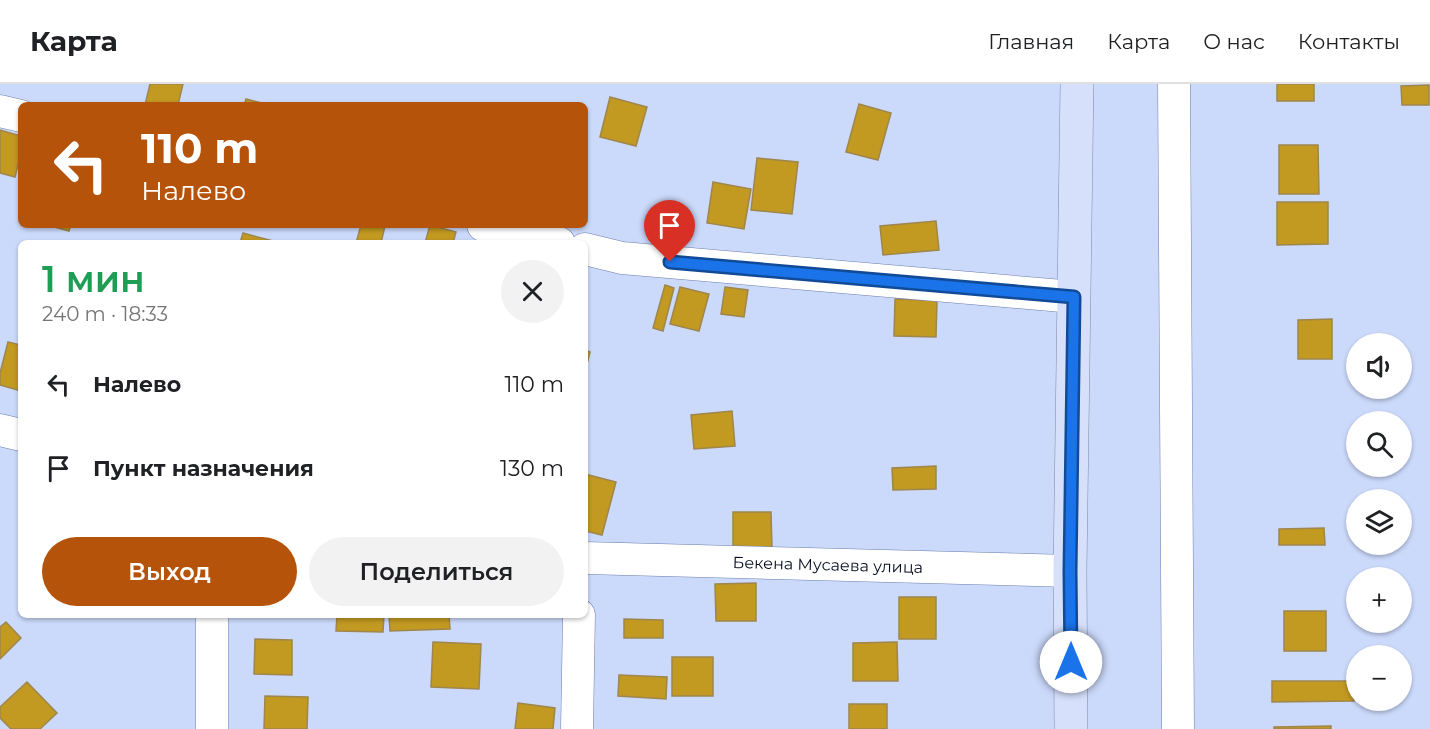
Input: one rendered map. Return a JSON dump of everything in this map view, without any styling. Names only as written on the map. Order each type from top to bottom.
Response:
[{"type":"main road","points":[[1071,729],[1070,571],[1077,84]]},
{"type":"street","points":[[1174,84],[1178,729]]},
{"type":"street","points":[[0,111],[18,115]]},
{"type":"street","points":[[496,228],[546,240]]},
{"type":"street","points":[[588,250],[622,258],[1074,297]]},
{"type":"street","points":[[0,430],[18,434]]},
{"type":"street","name":"Бекена Мусаева улица","points":[[588,558],[1070,571]]},
{"type":"street","points":[[212,618],[212,729]]},
{"type":"street","points":[[577,729],[579,618]]},
{"type":"building","points":[[150,84],[183,84],[179,102],[146,102]]},
{"type":"building","points":[[1277,84],[1314,84],[1314,101],[1277,101]]},
{"type":"building","points":[[1429,85],[1429,105],[1402,105],[1401,86]]},
{"type":"building","points":[[610,97],[647,107],[636,146],[600,137]]},
{"type":"building","points":[[859,104],[891,113],[878,160],[846,152]]},
{"type":"building","points":[[0,130],[18,135],[18,165],[15,177],[0,173]]},
{"type":"building","points":[[1279,145],[1318,145],[1319,194],[1279,194]]},
{"type":"building","points":[[757,158],[798,162],[792,214],[751,210]]},
{"type":"building","points":[[713,182],[751,189],[744,229],[707,223]]},
{"type":"building","points":[[1277,202],[1328,202],[1328,244],[1277,245]]},
{"type":"building","points":[[936,221],[939,250],[883,255],[880,226]]},
{"type":"building","points":[[360,228],[385,228],[382,240],[357,240]]},
{"type":"building","points":[[429,228],[456,232],[454,240],[426,240]]},
{"type":"building","points":[[243,233],[269,240],[241,240]]},
{"type":"building","points":[[665,285],[674,288],[663,331],[653,328]]},
{"type":"building","points":[[680,287],[709,294],[699,331],[670,324]]},
{"type":"building","points":[[725,287],[748,290],[744,317],[721,314]]},
{"type":"building","points":[[895,299],[937,300],[936,337],[894,336]]},
{"type":"building","points":[[1332,319],[1332,359],[1298,359],[1298,320]]},
{"type":"building","points":[[8,342],[18,344],[18,390],[0,385],[0,373]]},
{"type":"building","points":[[732,411],[735,446],[694,449],[691,415]]},
{"type":"building","points":[[936,466],[936,489],[893,490],[892,468]]},
{"type":"building","points":[[588,475],[616,482],[602,535],[588,532]]},
{"type":"building","points":[[733,512],[771,512],[772,549],[733,550]]},
{"type":"building","points":[[1324,528],[1325,545],[1279,545],[1279,529]]},
{"type":"building","points":[[756,583],[756,621],[716,621],[715,584]]},
{"type":"building","points":[[899,597],[936,597],[936,639],[899,639]]},
{"type":"building","points":[[1284,611],[1326,611],[1326,651],[1284,651]]},
{"type":"building","points":[[337,618],[384,618],[383,632],[336,631]]},
{"type":"building","points":[[389,618],[449,618],[450,629],[390,631]]},
{"type":"building","points":[[624,619],[663,620],[663,638],[624,638]]},
{"type":"building","points":[[6,622],[21,638],[0,659],[0,627]]},
{"type":"building","points":[[255,639],[292,640],[292,675],[254,674]]},
{"type":"building","points":[[433,642],[481,644],[479,689],[431,687]]},
{"type":"building","points":[[897,642],[898,681],[853,681],[853,643]]},
{"type":"building","points":[[672,657],[713,657],[713,696],[672,696]]},
{"type":"building","points":[[619,675],[667,677],[666,699],[618,696]]},
{"type":"building","points":[[1272,681],[1346,681],[1346,701],[1272,702]]},
{"type":"building","points":[[27,682],[57,713],[40,729],[11,729],[0,718],[0,707]]},
{"type":"building","points":[[265,696],[308,697],[307,729],[264,729]]},
{"type":"building","points":[[518,703],[555,708],[553,729],[515,729]]},
{"type":"building","points":[[849,704],[887,704],[887,729],[849,729]]},
{"type":"building","points":[[1331,726],[1331,729],[1274,729],[1274,727]]},
{"type":"route","points":[[670,262],[1074,297],[1071,662]]}]
